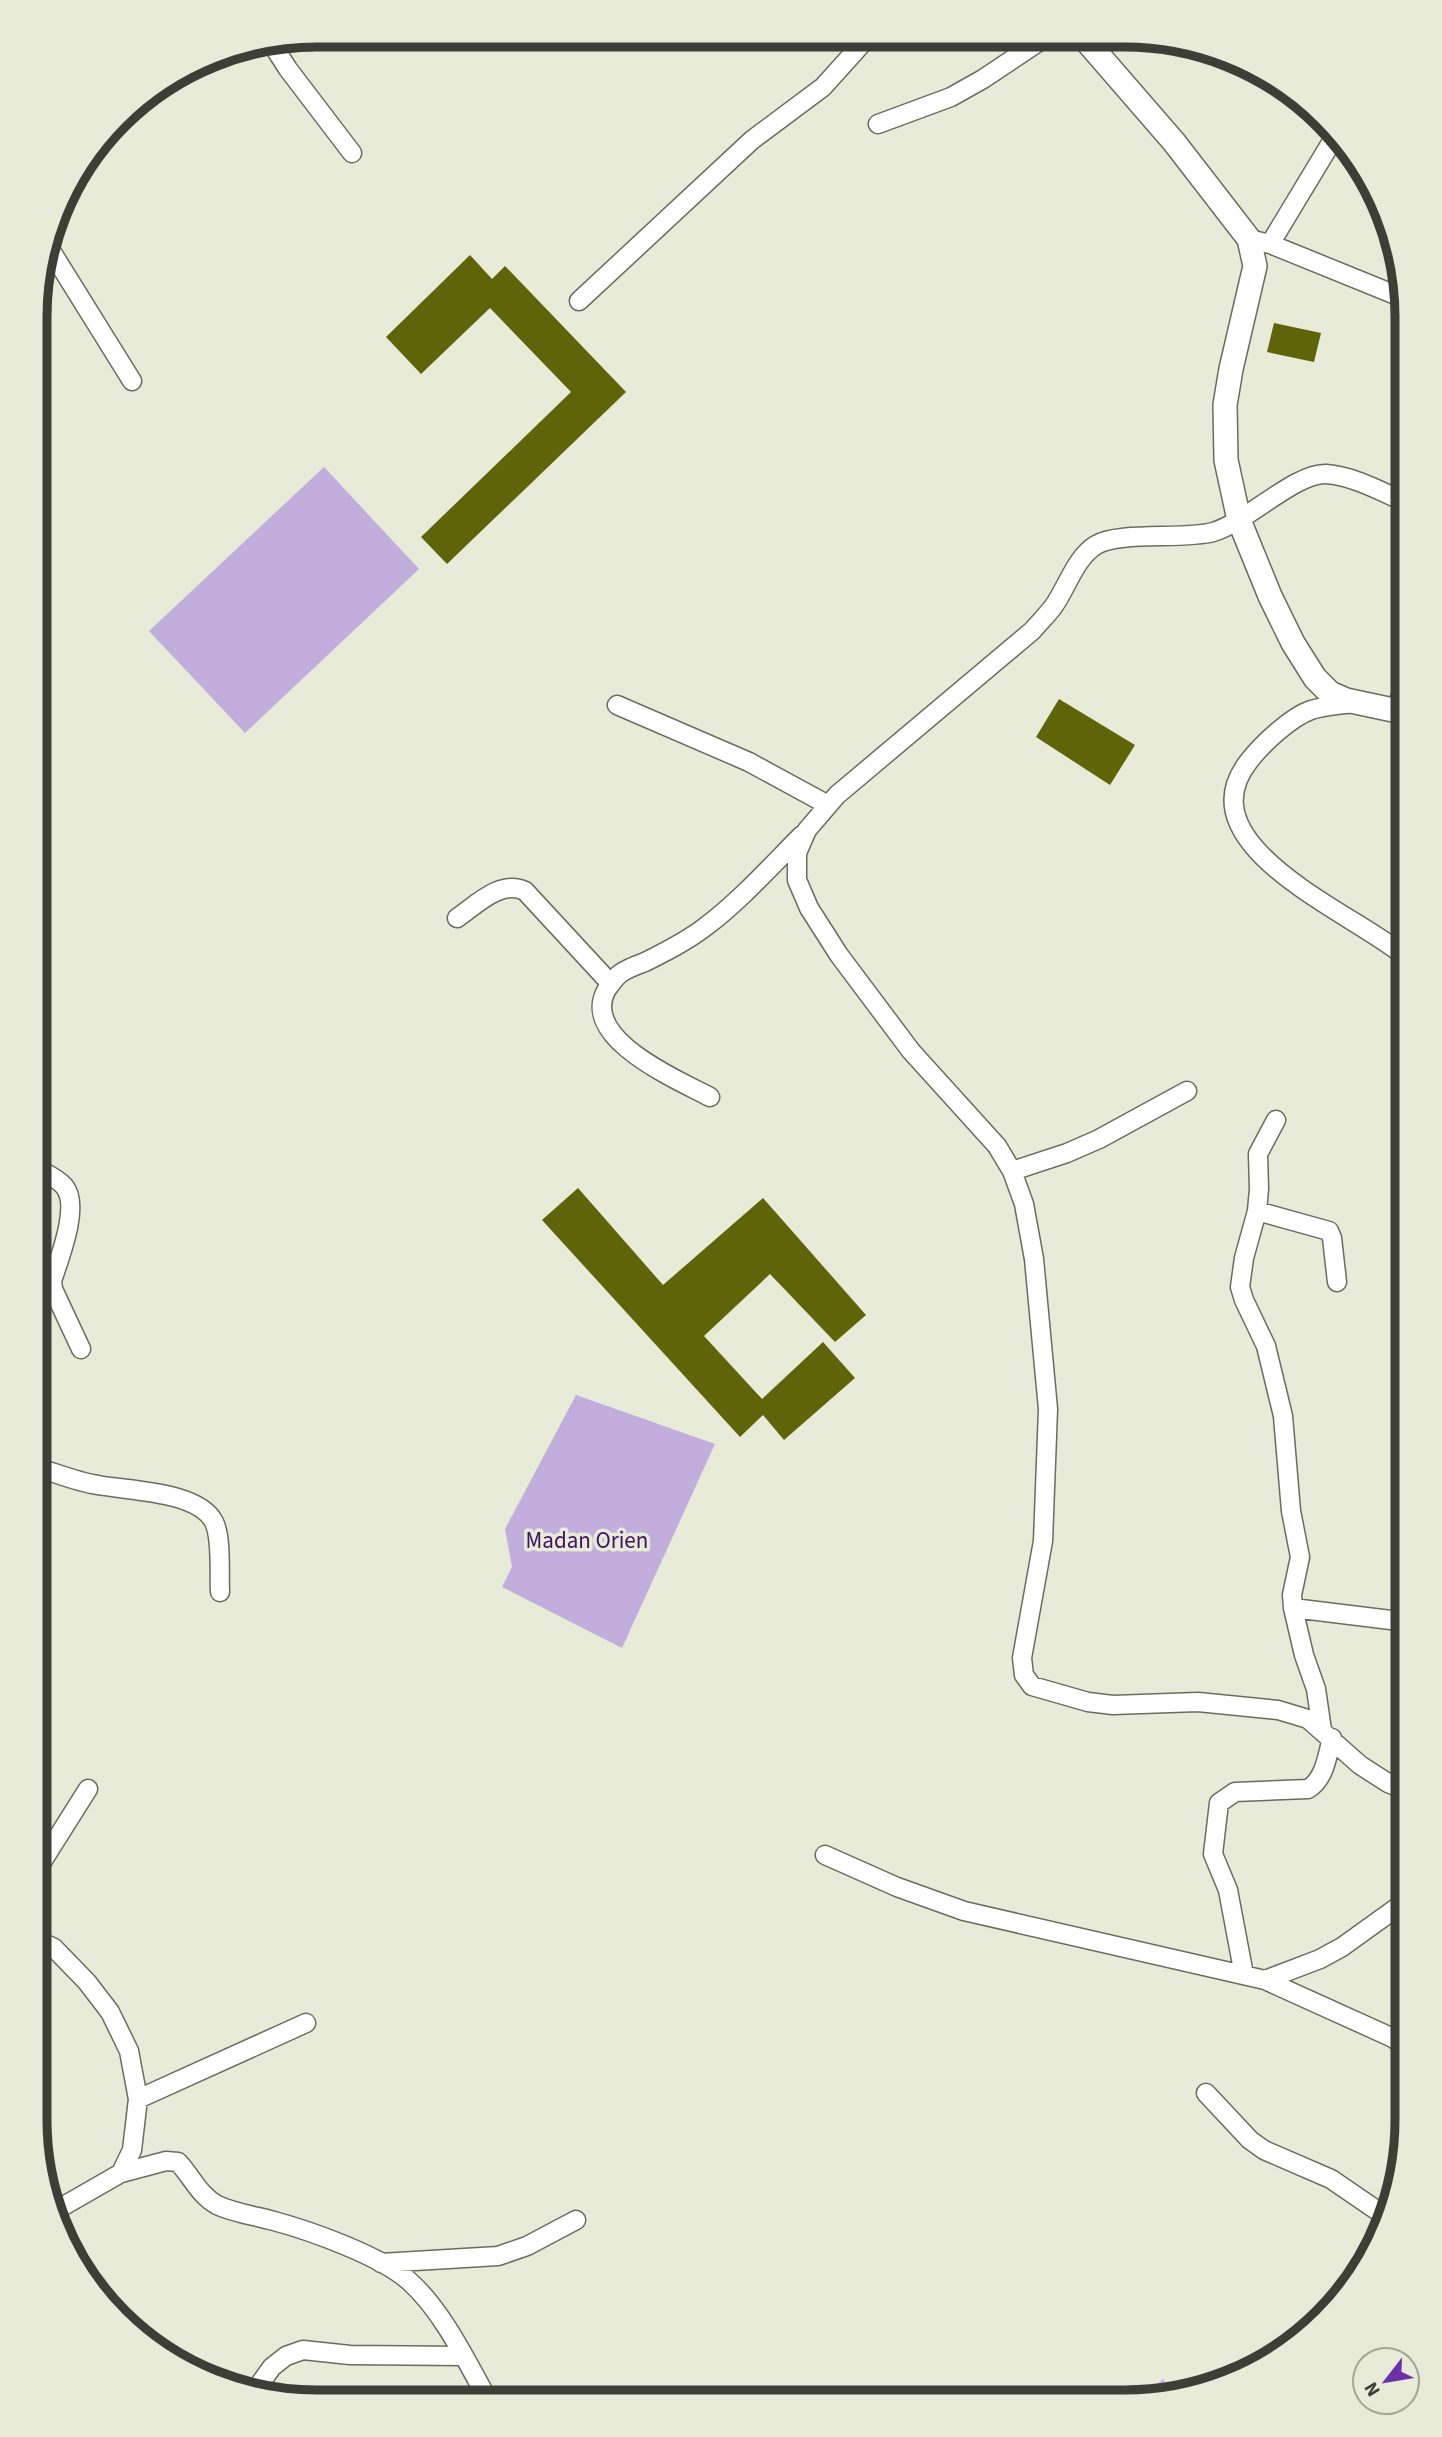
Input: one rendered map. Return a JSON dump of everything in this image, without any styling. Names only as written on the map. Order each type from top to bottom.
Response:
[{"type":"street","points":[[579,300],[752,140],[823,87],[859,47]]},
{"type":"street","points":[[878,124],[951,97],[1031,47]]},
{"type":"street","points":[[1092,47],[1260,241],[1393,294]]},
{"type":"street","points":[[276,51],[352,153]]},
{"type":"street","points":[[1330,142],[1260,241],[1225,405],[1226,460],[1239,520],[1270,596],[1293,643],[1315,678],[1330,692],[1354,702],[1395,711]]},
{"type":"street","points":[[54,256],[132,382]]},
{"type":"street","points":[[710,1097],[649,1065],[615,1037],[603,1017],[601,1006],[611,984],[620,973],[674,947],[705,928],[761,877],[828,805],[875,762],[1032,631],[1053,607],[1082,560],[1096,545],[1114,540],[1212,532],[1239,520],[1305,477],[1325,474],[1349,479],[1395,498]]},
{"type":"street","points":[[1354,702],[1309,711],[1259,747],[1242,769],[1234,788],[1234,809],[1242,832],[1262,857],[1296,885],[1395,948]]},
{"type":"street","points":[[617,705],[749,762],[828,805]]},
{"type":"street","points":[[807,830],[797,853],[797,880],[809,908],[839,955],[902,1041],[997,1146],[1012,1171],[1024,1205],[1034,1259],[1048,1409],[1043,1541],[1022,1658],[1021,1668],[1024,1675],[1032,1685],[1088,1702],[1113,1705],[1198,1702],[1278,1710],[1308,1719],[1360,1765],[1395,1786]]},
{"type":"street","points":[[457,918],[497,891],[517,887],[525,891],[611,984]]},
{"type":"street","points":[[1012,1171],[1099,1139],[1187,1091]]},
{"type":"street","points":[[1244,1975],[1228,1890],[1213,1854],[1219,1803],[1235,1792],[1308,1789],[1316,1784],[1321,1777],[1327,1734],[1293,1608],[1292,1595],[1300,1557],[1292,1511],[1283,1416],[1266,1346],[1240,1287],[1244,1258],[1257,1210],[1258,1154],[1276,1120]]},
{"type":"street","points":[[47,1175],[64,1185],[67,1191],[70,1217],[52,1281],[53,1289],[81,1349]]},
{"type":"street","points":[[1257,1210],[1327,1229],[1332,1237],[1337,1282]]},
{"type":"street","points":[[47,1470],[96,1485],[192,1503],[214,1523],[220,1592]]},
{"type":"street","points":[[1293,1608],[1395,1621]]},
{"type":"street","points":[[47,1854],[88,1789]]},
{"type":"street","points":[[825,1855],[897,1887],[964,1911],[1265,1979],[1395,2039]]},
{"type":"street","points":[[1265,1979],[1320,1959],[1342,1947],[1395,1909]]},
{"type":"street","points":[[47,1945],[54,1948],[86,1982],[110,2012],[129,2051],[138,2099],[132,2150],[121,2172]]},
{"type":"street","points":[[138,2099],[306,2023]]},
{"type":"street","points":[[1206,2093],[1250,2140],[1264,2150],[1331,2179],[1378,2211]]},
{"type":"street","points":[[62,2207],[121,2172],[166,2161],[178,2162],[188,2172],[197,2188],[219,2206],[307,2230],[381,2263],[409,2280],[436,2311],[482,2390]]},
{"type":"street","points":[[381,2263],[498,2256],[527,2246],[576,2220]]},
{"type":"street","points":[[260,2384],[272,2367],[286,2356],[303,2350],[350,2356],[463,2356]]},
{"type":"green space","points":[[324,467],[419,569],[245,733],[149,631]]},
{"type":"green space","name":"Madan Orien","points":[[576,1395],[715,1444],[622,1648],[502,1587],[512,1567],[505,1529]]},
{"type":"shaded area","points":[[1164,2379],[1164,2386],[1151,2388]]},
{"type":"building","points":[[470,255],[492,279],[505,266],[626,392],[447,564],[421,537],[571,392],[490,308],[421,374],[386,337]]},
{"type":"building","points":[[1274,323],[1321,333],[1314,362],[1267,352]]},
{"type":"building","points":[[1059,699],[1135,745],[1110,785],[1036,737]]},
{"type":"building","points":[[578,1188],[663,1285],[763,1198],[866,1315],[835,1342],[770,1274],[704,1336],[762,1399],[823,1342],[855,1378],[784,1440],[763,1415],[740,1437],[542,1220]]}]
